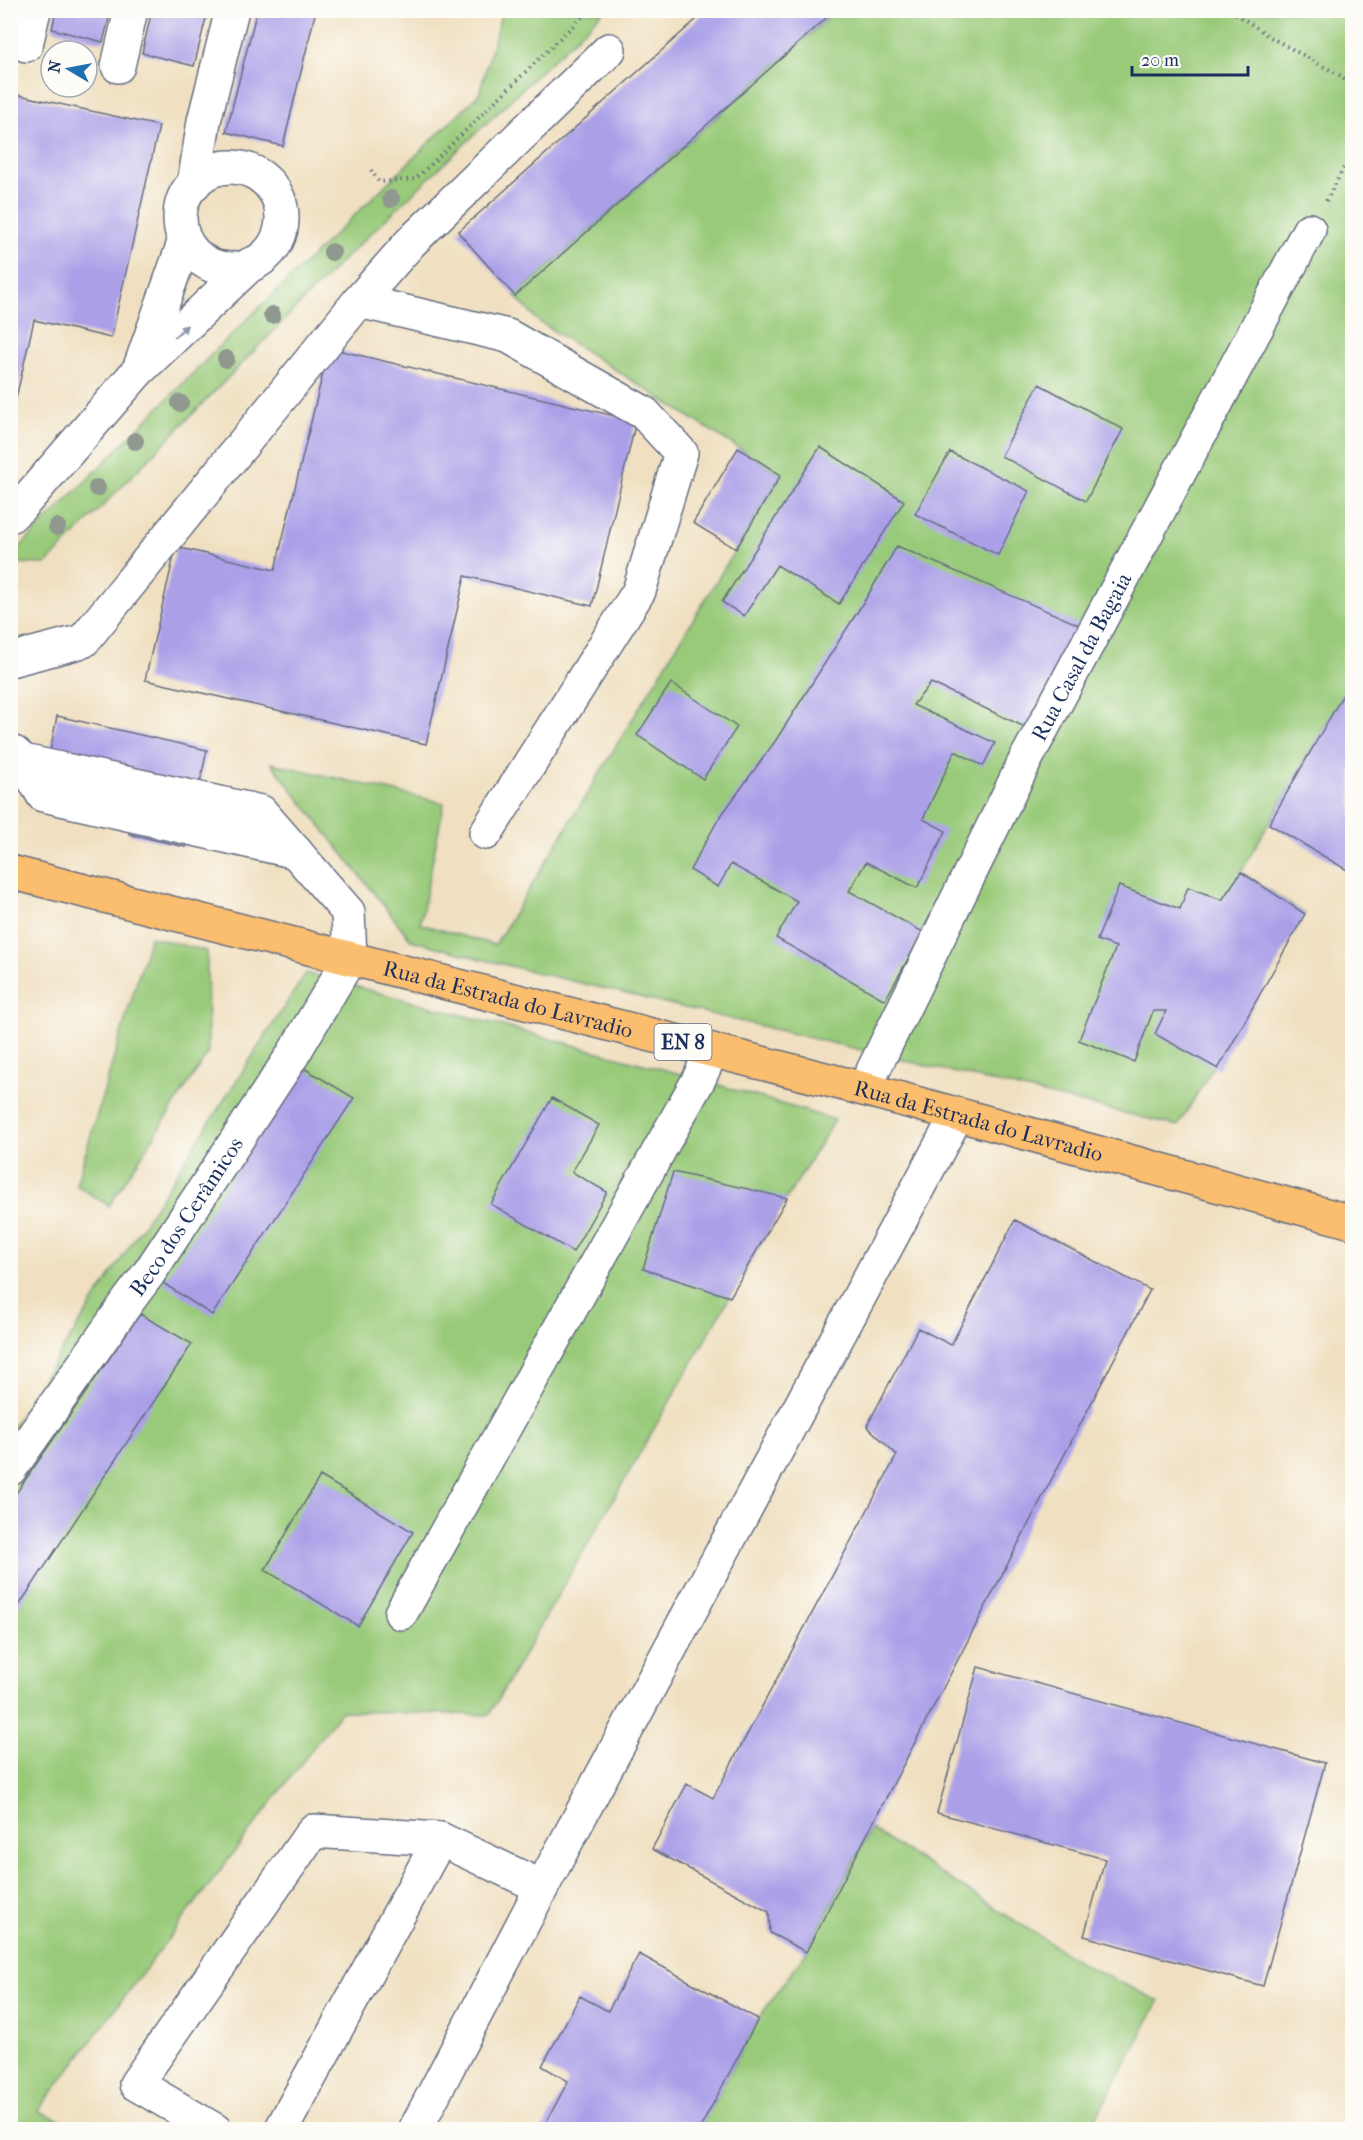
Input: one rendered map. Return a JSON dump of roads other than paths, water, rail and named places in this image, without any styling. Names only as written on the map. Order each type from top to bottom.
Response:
[{"type":"main road","name":"Rua da Estrada do Lavradio","points":[[10,872],[864,1089],[1353,1222]]},
{"type":"street","points":[[26,45],[34,10]]},
{"type":"street","points":[[118,66],[131,10]]},
{"type":"street","points":[[194,184],[204,121],[232,10]]},
{"type":"street","points":[[10,660],[83,641],[359,301],[411,242],[609,50]]},
{"type":"street","points":[[14,508],[138,371],[251,264],[270,250],[278,236],[282,220],[280,204],[273,189],[261,177],[247,169],[231,167],[215,170],[200,177],[188,190],[182,206],[180,223],[185,240],[195,254],[209,264],[226,269],[243,268],[251,264]]},
{"type":"street","name":"Rua Casal da Bagaia","points":[[864,1089],[1026,759],[1309,230]]},
{"type":"street","points":[[138,371],[185,240]]},
{"type":"street","points":[[359,301],[508,336],[644,413],[681,453],[639,591],[486,833]]},
{"type":"street","points":[[17,756],[261,812],[348,912],[350,958]]},
{"type":"street","name":"Beco dos Cerâmicos","points":[[10,1469],[149,1273],[292,1056],[350,958]]},
{"type":"street","points":[[401,1613],[693,1090],[712,1050]]},
{"type":"street","points":[[415,2130],[542,1887],[957,1115]]},
{"type":"street","points":[[215,2130],[136,2084],[313,1830],[440,1839],[542,1887]]},
{"type":"street","points":[[281,2130],[440,1839]]}]
